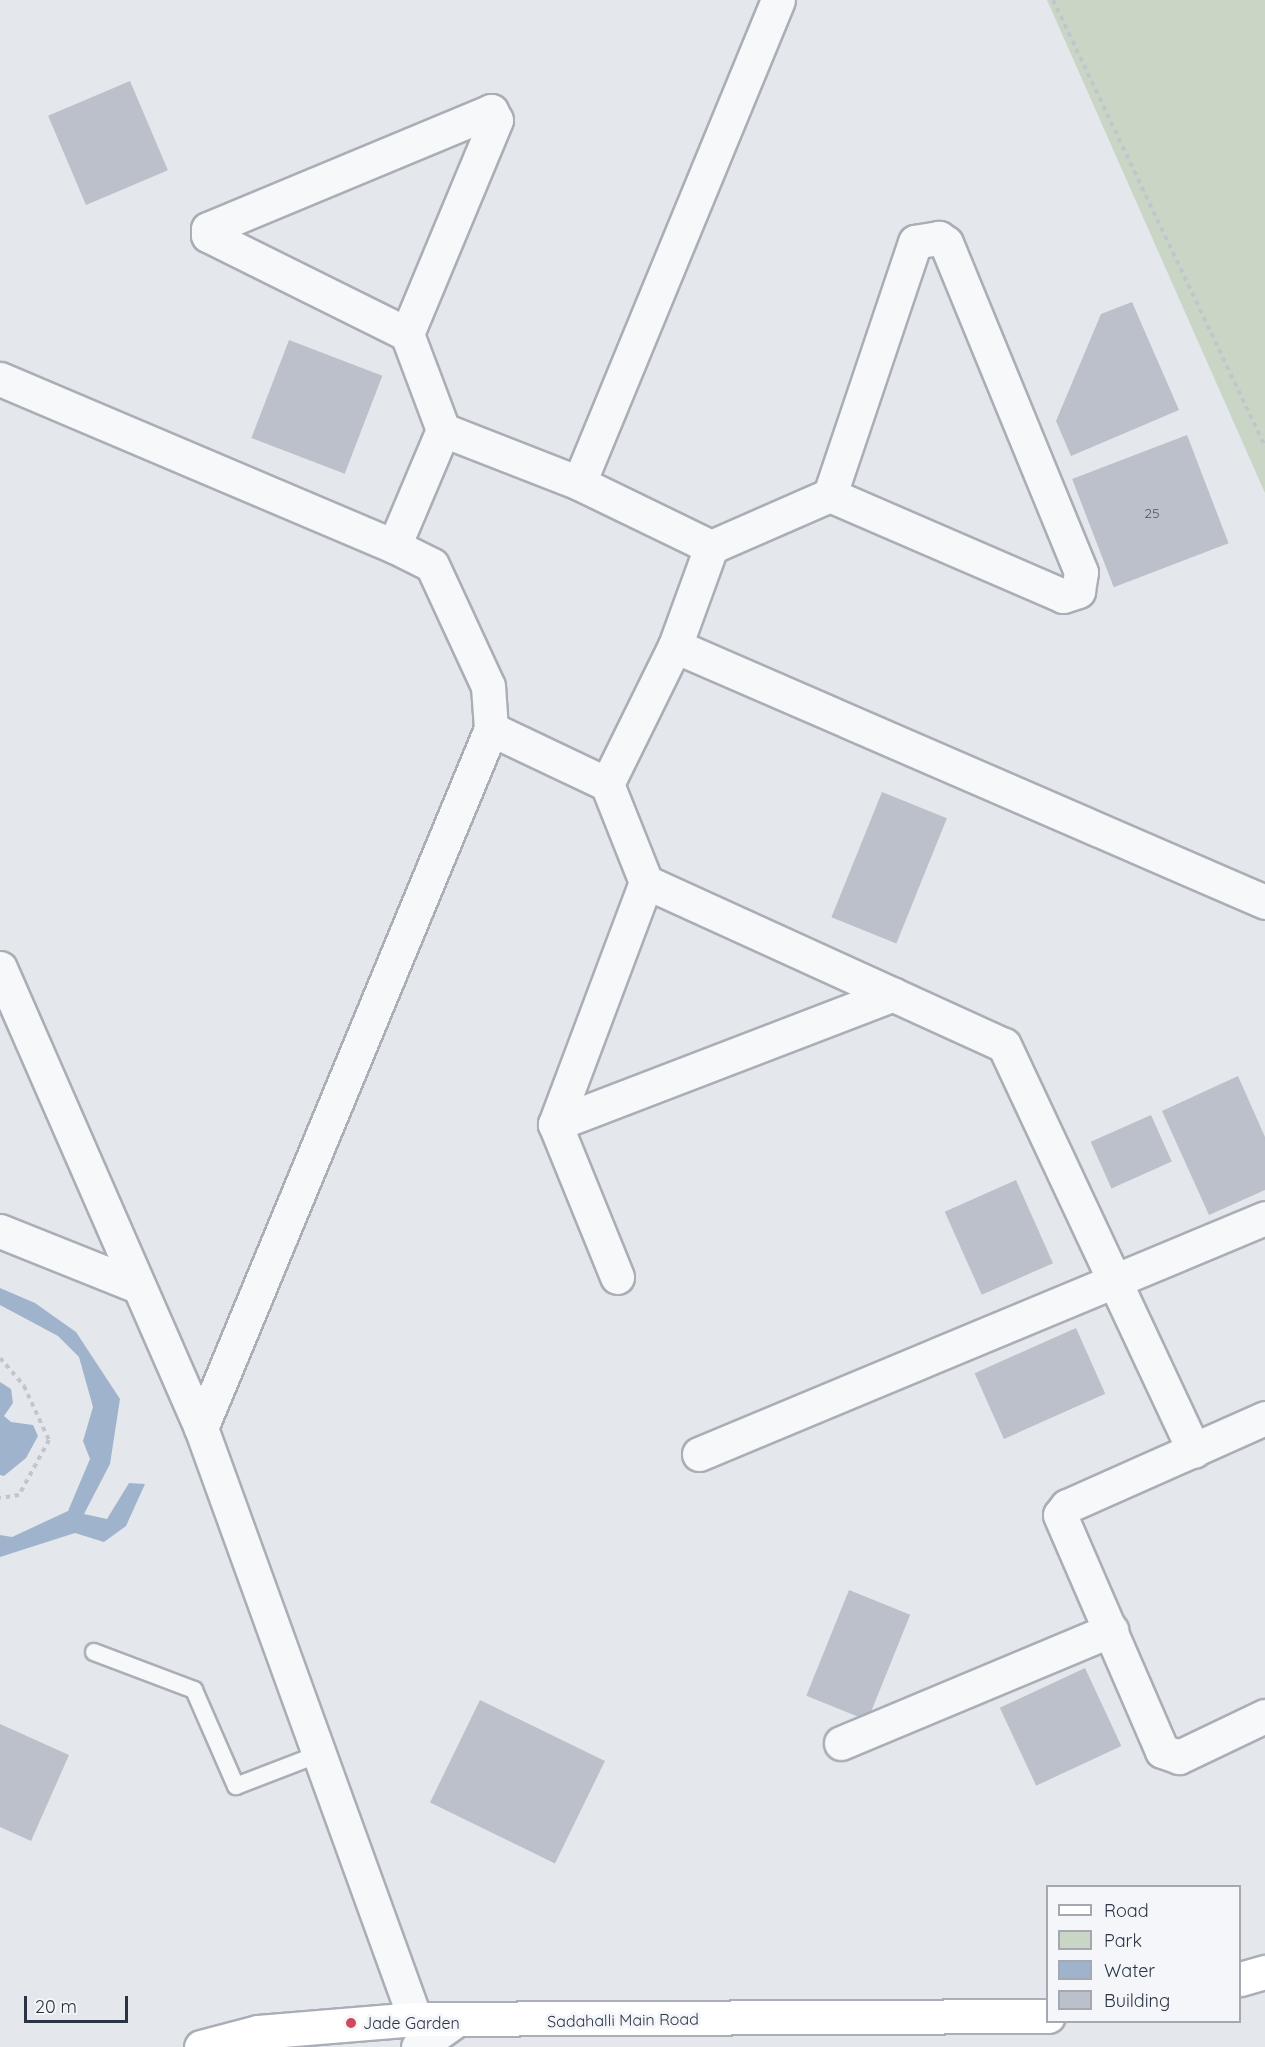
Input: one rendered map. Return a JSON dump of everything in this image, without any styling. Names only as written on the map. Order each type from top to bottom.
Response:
[{"type":"street","points":[[579,483],[778,0]]},
{"type":"street","points":[[394,546],[442,430],[407,334],[496,120],[491,111],[208,229],[208,235],[407,334]]},
{"type":"street","points":[[607,784],[675,646],[711,547],[830,495],[1063,596],[1082,585],[946,243],[939,238],[915,242],[830,495]]},
{"type":"street","points":[[0,379],[394,546],[432,565],[488,686],[491,729],[201,1428]]},
{"type":"street","points":[[442,430],[579,483],[711,547]]},
{"type":"street","points":[[675,646],[1265,902]]},
{"type":"street","points":[[491,729],[607,784],[646,882],[555,1124],[617,1276]]},
{"type":"street","points":[[646,882],[1004,1045],[1194,1450]]},
{"type":"street","points":[[0,969],[135,1285],[201,1428],[416,2033]]},
{"type":"street","points":[[555,1124],[893,994]]},
{"type":"street","points":[[699,1454],[1117,1283],[1265,1218]]},
{"type":"street","points":[[0,1231],[135,1285]]},
{"type":"street","points":[[1265,1418],[1067,1506],[1060,1515],[1167,1756],[1179,1757],[1265,1716]]},
{"type":"street","points":[[841,1743],[1111,1630]]},
{"type":"street","points":[[1241,1978],[1265,1972]]},
{"type":"street","name":"Sadahalli Main Road","points":[[201,2047],[258,2032],[416,2033],[455,2021],[1046,2016]]},
{"type":"lane","points":[[94,1652],[194,1690],[236,1786],[319,1755]]},
{"type":"path","points":[[1053,0],[1265,446]]},
{"type":"path","points":[[0,1358],[24,1386],[49,1440],[19,1495],[0,1498]]},
{"type":"green space","points":[[1047,0],[1265,0],[1265,493]]},
{"type":"water","points":[[0,1288],[35,1303],[76,1332],[120,1399],[110,1464],[84,1514],[107,1519],[129,1483],[145,1484],[126,1526],[104,1542],[75,1533],[0,1557],[0,1535],[12,1537],[68,1511],[90,1459],[83,1441],[93,1407],[79,1357],[58,1336],[0,1305]]},
{"type":"water","points":[[0,1382],[11,1389],[13,1403],[4,1416],[11,1422],[33,1425],[38,1436],[26,1458],[4,1476],[0,1475]]},
{"type":"building","points":[[130,81],[168,170],[86,205],[48,116]]},
{"type":"building","points":[[1132,302],[1179,410],[1071,456],[1056,421],[1101,314]]},
{"type":"building","points":[[289,340],[382,376],[345,474],[251,438]]},
{"type":"building","points":[[1187,435],[1229,543],[1114,587],[1072,479]]},
{"type":"building","points":[[882,792],[947,818],[896,943],[831,917]]},
{"type":"building","points":[[1238,1076],[1265,1137],[1265,1190],[1209,1215],[1162,1111]]},
{"type":"building","points":[[1151,1115],[1172,1162],[1111,1188],[1091,1142]]},
{"type":"building","points":[[1016,1180],[1053,1263],[982,1295],[945,1212]]},
{"type":"building","points":[[1076,1328],[1105,1394],[1004,1439],[975,1373]]},
{"type":"building","points":[[849,1590],[910,1615],[867,1720],[806,1696]]},
{"type":"building","points":[[1085,1668],[1121,1746],[1036,1786],[1000,1708]]},
{"type":"building","points":[[480,1700],[605,1761],[555,1863],[430,1802]]},
{"type":"building","points":[[0,1724],[69,1755],[31,1841],[0,1827]]},
{"type":"place","name":"Jade Garden","points":[[351,2023]]}]
